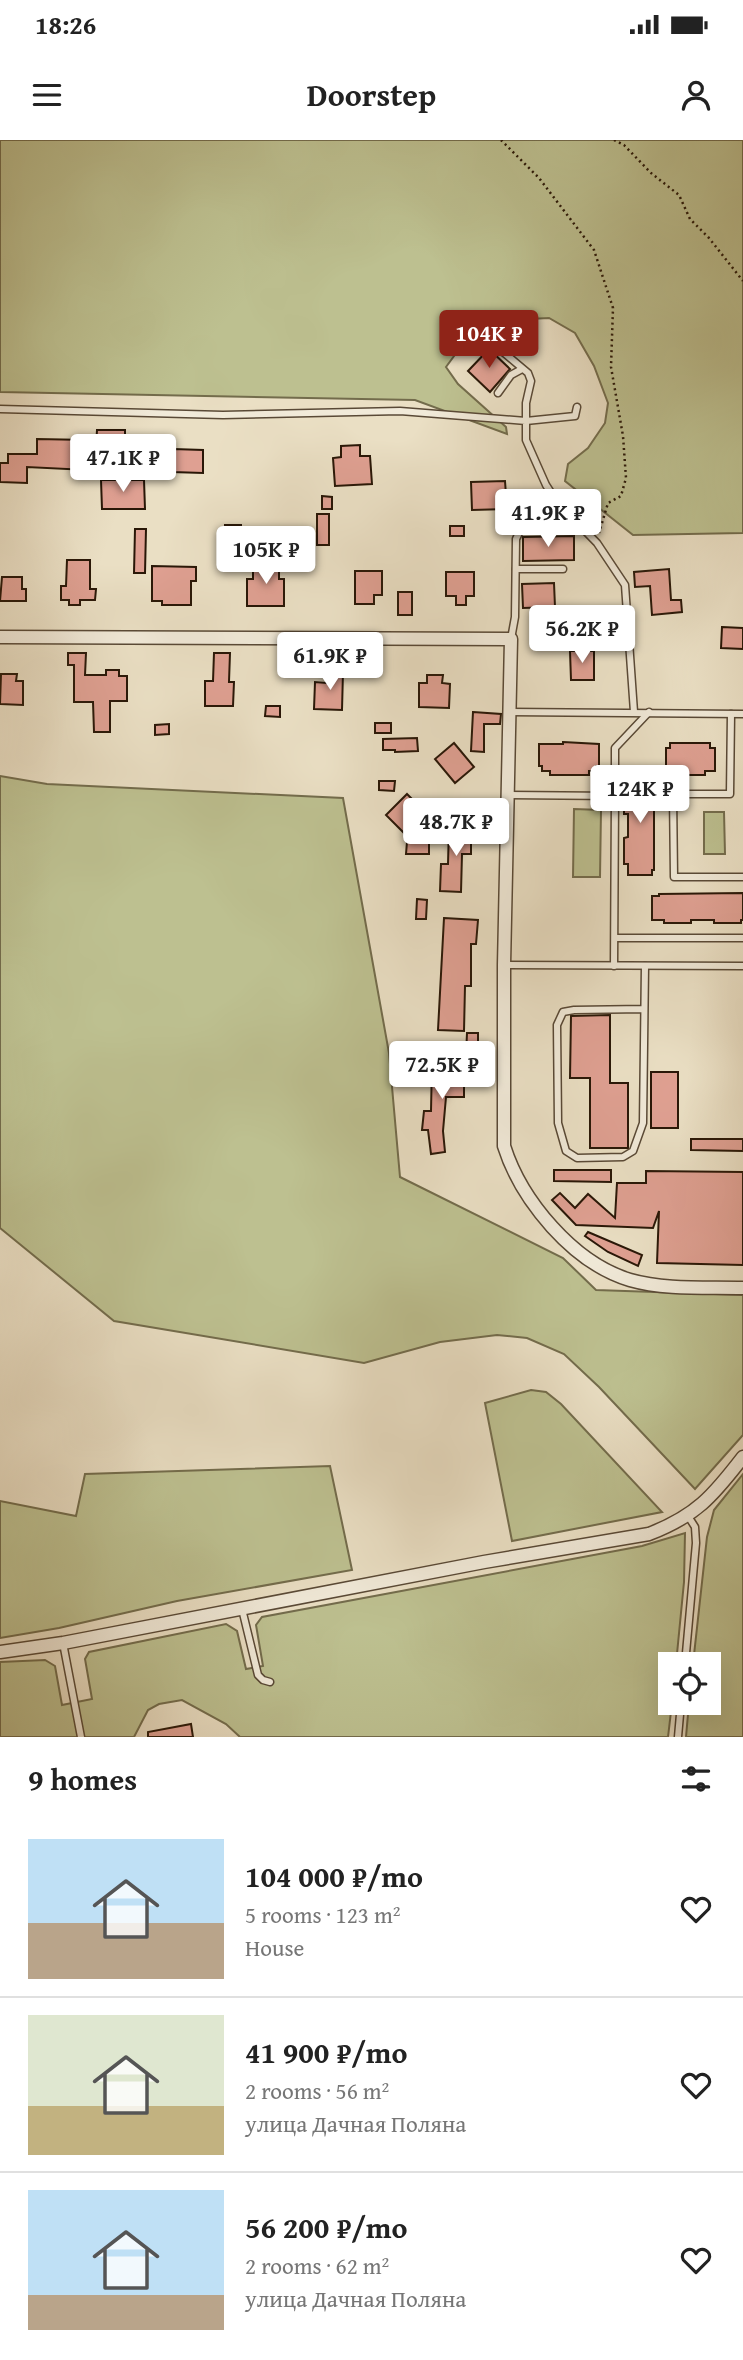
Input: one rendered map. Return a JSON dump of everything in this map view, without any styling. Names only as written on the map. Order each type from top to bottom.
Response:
[{"type":"street","points":[[0,637],[511,639],[504,965],[504,1146],[517,1180],[554,1228],[578,1250],[614,1274],[632,1281],[661,1285],[743,1288]]},
{"type":"street","points":[[0,1652],[63,1643],[470,1564],[649,1534],[673,1525],[713,1496],[743,1457]]},
{"type":"lane","points":[[496,346],[522,369],[531,381],[526,404],[526,440],[546,485],[557,502],[597,543],[625,585],[635,712]]},
{"type":"lane","points":[[498,393],[511,375],[522,369]]},
{"type":"lane","points":[[0,409],[223,415],[400,411],[526,421],[575,416],[577,407]]},
{"type":"lane","points":[[511,639],[515,617],[516,539],[528,514]]},
{"type":"lane","points":[[516,569],[563,569]]},
{"type":"lane","points":[[510,712],[743,714]]},
{"type":"lane","points":[[614,966],[615,748],[649,712]]},
{"type":"lane","points":[[731,714],[730,794],[673,794],[674,877],[743,877]]},
{"type":"lane","points":[[509,795],[615,796]]},
{"type":"lane","points":[[615,938],[743,938]]},
{"type":"lane","points":[[504,965],[743,966]]},
{"type":"lane","points":[[644,1009],[574,1010],[564,1012],[557,1025],[558,1123],[566,1151],[577,1158],[623,1157],[633,1151],[643,1123],[645,966]]},
{"type":"lane","points":[[686,1652],[696,1543],[695,1527],[688,1516]]},
{"type":"lane","points":[[242,1609],[258,1675],[270,1682]]},
{"type":"lane","points":[[63,1643],[81,1737]]},
{"type":"lane","points":[[678,1737],[680,1715]]},
{"type":"path","points":[[501,140],[540,178],[594,250],[613,308],[611,367],[626,478],[621,496],[608,503],[597,543]]},
{"type":"path","points":[[614,140],[624,145],[651,173],[679,195],[690,219],[743,281]]},
{"type":"green space","points":[[0,140],[743,140],[743,533],[633,535],[565,481],[568,464],[588,448],[605,423],[608,403],[594,366],[575,333],[549,318],[508,320],[471,333],[446,367],[458,384],[506,427],[507,434],[415,400],[0,392]]},
{"type":"green space","points":[[0,776],[47,784],[343,798],[389,1053],[400,1177],[563,1258],[596,1290],[743,1295],[743,1435],[695,1489],[599,1387],[564,1354],[527,1338],[497,1335],[440,1342],[364,1363],[114,1321],[0,1228]]},
{"type":"green space","points":[[574,809],[601,810],[600,877],[573,877]]},
{"type":"green space","points":[[704,812],[724,812],[725,854],[704,854]]},
{"type":"green space","points":[[531,1390],[546,1392],[561,1404],[662,1512],[512,1541],[485,1403]]},
{"type":"green space","points":[[330,1466],[352,1570],[177,1601],[59,1628],[0,1638],[0,1501],[76,1516],[85,1474]]},
{"type":"green space","points":[[743,1474],[743,1737],[686,1737],[688,1715],[721,1715],[721,1652],[694,1652],[707,1537],[714,1510]]},
{"type":"green space","points":[[685,1533],[684,1582],[677,1652],[658,1652],[658,1715],[671,1715],[668,1737],[240,1737],[226,1724],[182,1700],[159,1704],[148,1710],[134,1737],[0,1737],[0,1662],[45,1660],[55,1666],[62,1705],[92,1699],[85,1659],[89,1652],[226,1624],[237,1631],[246,1669],[263,1666],[256,1625],[262,1617],[642,1546]]},
{"type":"building","points":[[489,349],[510,369],[490,392],[468,371]]},
{"type":"building","points":[[97,430],[125,430],[125,447],[96,447]]},
{"type":"building","points":[[37,439],[87,440],[87,470],[27,467],[27,483],[0,482],[0,463],[8,463],[8,454],[37,454]]},
{"type":"building","points":[[360,445],[360,456],[370,456],[372,484],[335,486],[333,458],[341,457],[341,446]]},
{"type":"building","points":[[173,449],[203,450],[203,473],[172,472]]},
{"type":"building","points":[[101,480],[144,480],[145,509],[102,509]]},
{"type":"building","points":[[505,481],[507,509],[472,510],[471,482]]},
{"type":"building","points":[[322,496],[332,497],[332,509],[322,509]]},
{"type":"building","points":[[317,514],[329,514],[329,545],[317,545]]},
{"type":"building","points":[[225,525],[241,525],[241,549],[225,549]]},
{"type":"building","points":[[450,526],[464,526],[464,536],[450,536]]},
{"type":"building","points":[[135,529],[146,529],[145,573],[134,573]]},
{"type":"building","points":[[574,536],[574,560],[523,561],[523,537]]},
{"type":"building","points":[[67,560],[90,560],[90,589],[96,589],[95,600],[80,600],[80,605],[69,605],[69,600],[61,600],[61,586],[66,586]]},
{"type":"building","points":[[253,562],[279,562],[279,579],[284,579],[284,606],[247,606],[247,579],[253,579]]},
{"type":"building","points":[[152,566],[196,567],[196,581],[191,581],[191,605],[162,605],[162,601],[152,601]]},
{"type":"building","points":[[669,569],[671,600],[681,600],[682,612],[652,615],[650,586],[635,587],[634,572]]},
{"type":"building","points":[[355,571],[382,571],[382,595],[374,595],[374,604],[355,604]]},
{"type":"building","points":[[446,572],[474,572],[474,596],[466,596],[466,605],[456,605],[456,596],[446,596]]},
{"type":"building","points":[[2,577],[22,577],[26,601],[0,601]]},
{"type":"building","points":[[554,583],[555,607],[523,608],[522,584]]},
{"type":"building","points":[[398,592],[412,592],[412,615],[398,615]]},
{"type":"building","points":[[569,606],[580,606],[580,625],[570,625]]},
{"type":"building","points":[[722,627],[743,628],[743,649],[721,648]]},
{"type":"building","points":[[570,651],[594,651],[594,680],[571,680]]},
{"type":"building","points":[[358,652],[377,653],[377,671],[358,670]]},
{"type":"building","points":[[68,653],[86,653],[85,675],[106,675],[106,670],[119,670],[119,676],[127,676],[127,701],[110,701],[110,732],[94,732],[93,702],[74,702],[74,665],[68,665]]},
{"type":"building","points":[[214,653],[230,653],[229,682],[234,682],[233,706],[205,706],[205,681],[213,681]]},
{"type":"building","points":[[326,672],[343,672],[342,710],[314,709],[315,682],[326,683]]},
{"type":"building","points":[[1,674],[17,674],[16,681],[23,681],[23,705],[0,704]]},
{"type":"building","points":[[427,675],[443,675],[442,683],[450,684],[449,708],[419,707],[419,683],[427,683]]},
{"type":"building","points":[[266,706],[280,706],[280,717],[265,716]]},
{"type":"building","points":[[473,712],[501,714],[500,724],[484,724],[484,752],[471,751]]},
{"type":"building","points":[[375,723],[391,723],[391,733],[375,733]]},
{"type":"building","points":[[169,724],[169,734],[155,735],[155,725]]},
{"type":"building","points":[[417,738],[418,751],[383,750],[383,739]]},
{"type":"building","points":[[454,743],[474,767],[455,783],[435,759]]},
{"type":"building","points":[[670,743],[710,743],[710,748],[715,748],[715,771],[705,771],[705,775],[677,775],[677,771],[666,771],[666,748],[670,748]]},
{"type":"building","points":[[539,744],[599,744],[599,766],[596,766],[596,771],[589,771],[589,775],[550,775],[550,771],[542,771],[542,766],[539,766]]},
{"type":"building","points":[[628,776],[654,776],[652,875],[628,875],[628,864],[624,864],[628,814],[624,814],[624,788],[628,788]]},
{"type":"building","points":[[379,781],[395,781],[394,791],[379,790]]},
{"type":"building","points":[[407,794],[427,814],[406,835],[386,815]]},
{"type":"building","points":[[449,826],[471,826],[471,854],[462,854],[461,892],[440,891],[441,864],[448,864]]},
{"type":"building","points":[[407,842],[429,842],[429,854],[406,854]]},
{"type":"building","points":[[743,893],[741,923],[691,920],[691,923],[664,923],[664,920],[652,920],[652,896]]},
{"type":"building","points":[[417,899],[427,900],[426,919],[416,919]]},
{"type":"building","points":[[444,918],[478,920],[476,944],[471,944],[471,986],[465,986],[464,1031],[438,1030]]},
{"type":"building","points":[[610,1015],[610,1083],[628,1083],[628,1148],[590,1148],[590,1078],[570,1078],[571,1016]]},
{"type":"building","points":[[467,1033],[478,1033],[478,1056],[466,1056]]},
{"type":"building","points":[[432,1064],[464,1064],[464,1097],[446,1097],[443,1131],[445,1152],[431,1154],[428,1130],[422,1130],[424,1111],[431,1111]]},
{"type":"building","points":[[651,1072],[678,1072],[678,1128],[651,1128]]},
{"type":"building","points":[[691,1139],[743,1139],[743,1151],[691,1150]]},
{"type":"building","points":[[554,1170],[611,1170],[611,1182],[554,1181]]},
{"type":"building","points":[[646,1171],[743,1172],[743,1265],[657,1263],[659,1211],[653,1228],[576,1225],[552,1200],[560,1193],[575,1208],[588,1194],[615,1218],[617,1183],[646,1183]]},
{"type":"building","points":[[588,1232],[642,1255],[638,1266],[608,1252],[585,1236]]},
{"type":"building","points":[[191,1724],[193,1737],[148,1737],[148,1732]]}]
